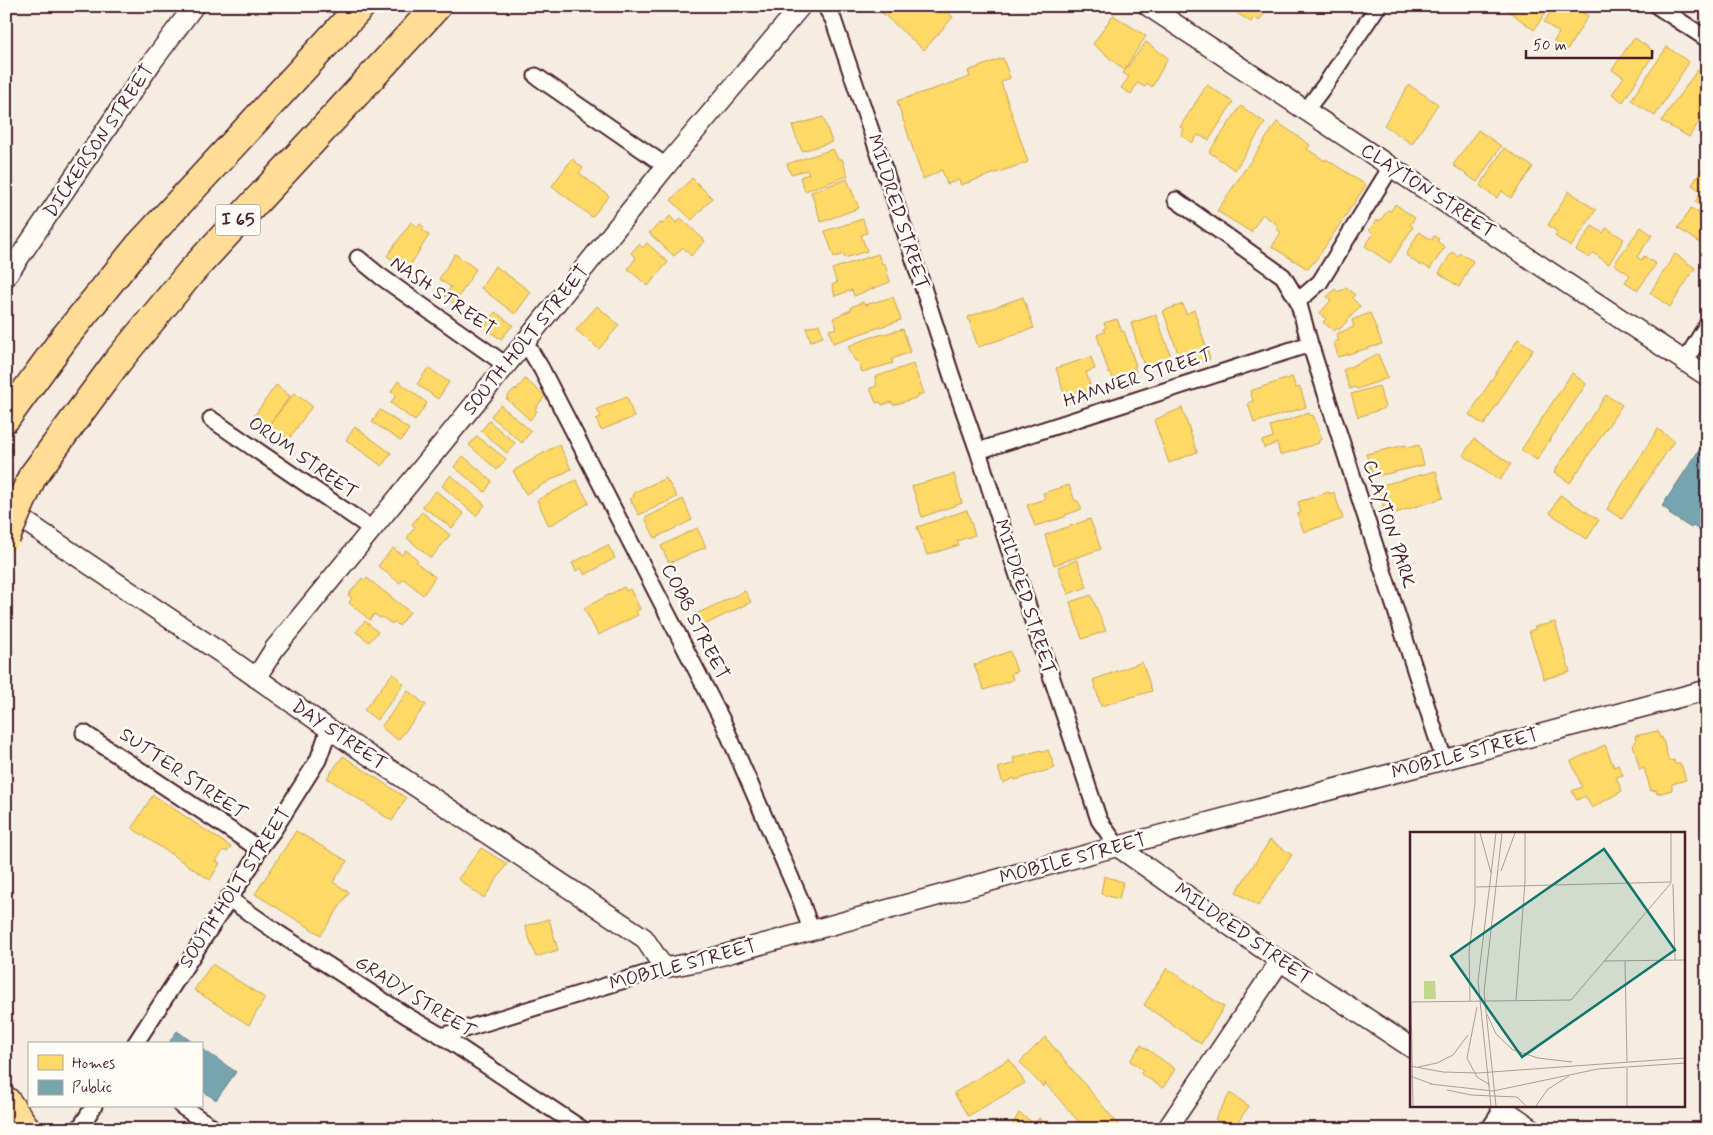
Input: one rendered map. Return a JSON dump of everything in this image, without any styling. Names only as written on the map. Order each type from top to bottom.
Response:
[{"type":"highway","name":"I 65","points":[[6,418],[65,337],[139,246],[361,6]]},
{"type":"highway","name":"I 65","points":[[6,515],[54,446],[117,362],[191,272],[437,6]]},
{"type":"highway","points":[[6,537],[32,477]]},
{"type":"highway","points":[[6,1101],[26,1129]]},
{"type":"street","name":"DICKERSON STREET","points":[[6,277],[152,62],[194,6]]},
{"type":"street","name":"SOUTH HOLT STREET","points":[[256,678],[275,648],[666,166],[801,6]]},
{"type":"street","name":"MILDRED STREET","points":[[824,6],[833,19],[894,198],[1099,820],[1118,847],[1280,961],[1410,1047]]},
{"type":"street","name":"CLAYTON STREET","points":[[1148,6],[1707,376]]},
{"type":"street","points":[[1306,110],[1378,6]]},
{"type":"street","points":[[1658,6],[1707,39]]},
{"type":"street","points":[[536,76],[666,166]]},
{"type":"street","points":[[1298,301],[1320,282],[1391,167]]},
{"type":"street","name":"CLAYTON PARK","points":[[1176,200],[1279,272],[1298,301],[1310,344],[1444,760]]},
{"type":"street","name":"NASH STREET","points":[[358,258],[380,276],[506,365]]},
{"type":"street","points":[[1685,361],[1707,325]]},
{"type":"street","name":"COBB STREET","points":[[525,342],[542,368],[723,722],[801,901],[810,930]]},
{"type":"street","name":"HAMNER STREET","points":[[978,451],[1310,344]]},
{"type":"street","name":"ORUM STREET","points":[[211,419],[372,529]]},
{"type":"street","name":"DAY STREET","points":[[6,508],[227,657],[329,729],[644,938],[664,968]]},
{"type":"street","name":"MOBILE STREET","points":[[442,1036],[664,968],[701,961],[1118,847],[1707,690]]},
{"type":"street","name":"SOUTH HOLT STREET","points":[[136,1042],[318,760],[329,729]]},
{"type":"street","name":"SUTTER STREET","points":[[84,733],[259,849]]},
{"type":"street","name":"GRADY STREET","points":[[228,898],[278,933],[407,1016],[442,1036],[582,1129]]},
{"type":"street","points":[[1167,1129],[1280,961]]},
{"type":"street","points":[[79,1129],[93,1108]]},
{"type":"street","points":[[184,1108],[214,1129]]},
{"type":"street","points":[[1489,1129],[1500,1108]]},
{"type":"street","points":[[1502,1108],[1533,1129]]},
{"type":"building: Homes","points":[[886,6],[950,6],[946,11],[953,17],[924,50],[881,12]]},
{"type":"building: Homes","points":[[1230,6],[1269,6],[1259,21],[1254,17],[1251,22],[1229,8]]},
{"type":"building: Homes","points":[[1508,6],[1550,6],[1534,30],[1506,9]]},
{"type":"building: Homes","points":[[1555,6],[1574,6],[1588,16],[1567,50],[1554,41],[1559,33],[1544,22]]},
{"type":"building: Homes","points":[[1113,15],[1146,36],[1124,70],[1093,44]]},
{"type":"building: Homes","points":[[1635,38],[1655,52],[1623,102],[1612,94],[1624,77],[1612,70]]},
{"type":"building: Homes","points":[[1146,42],[1168,58],[1152,87],[1147,83],[1145,87],[1137,83],[1131,94],[1121,88],[1129,77],[1123,73]]},
{"type":"building: Homes","points":[[1667,47],[1689,62],[1655,116],[1631,100]]},
{"type":"building: Homes","points":[[1003,58],[1010,78],[1001,82],[1028,162],[961,185],[959,180],[947,184],[942,170],[923,179],[897,101],[970,77],[968,71]]},
{"type":"building: Homes","points":[[1699,68],[1707,73],[1707,110],[1689,137],[1661,121]]},
{"type":"building: Homes","points":[[1207,85],[1233,102],[1209,140],[1198,135],[1192,143],[1181,135],[1184,129],[1180,127]]},
{"type":"building: Homes","points":[[1409,85],[1438,104],[1412,144],[1384,125]]},
{"type":"building: Homes","points":[[1241,106],[1265,123],[1235,170],[1209,152]]},
{"type":"building: Homes","points":[[823,117],[832,142],[802,151],[792,126]]},
{"type":"building: Homes","points":[[1277,122],[1310,145],[1307,149],[1366,185],[1308,269],[1272,247],[1281,232],[1276,229],[1278,225],[1262,214],[1251,232],[1217,211]]},
{"type":"building: Homes","points":[[1478,130],[1501,146],[1477,182],[1453,165]]},
{"type":"building: Homes","points":[[1504,148],[1533,167],[1511,198],[1502,191],[1497,198],[1480,186]]},
{"type":"building: Homes","points":[[833,149],[838,159],[842,159],[848,176],[805,191],[800,177],[809,174],[807,170],[791,174],[787,164]]},
{"type":"building: Homes","points":[[572,159],[583,168],[579,173],[609,196],[592,217],[552,186]]},
{"type":"building: Homes","points":[[1702,169],[1707,172],[1707,210],[1695,202],[1702,192],[1692,185]]},
{"type":"building: Homes","points":[[692,178],[712,198],[692,220],[671,200]]},
{"type":"building: Homes","points":[[847,179],[859,208],[821,222],[811,192]]},
{"type":"building: Homes","points":[[1569,191],[1596,210],[1571,247],[1555,236],[1557,232],[1548,225]]},
{"type":"building: Homes","points":[[1395,204],[1415,218],[1410,225],[1413,227],[1390,263],[1365,246],[1374,233],[1369,230],[1377,220],[1380,221],[1388,210],[1391,211]]},
{"type":"building: Homes","points":[[1691,208],[1707,218],[1707,248],[1678,228]]},
{"type":"building: Homes","points":[[670,216],[676,223],[681,218],[705,241],[691,256],[683,247],[674,256],[649,233]]},
{"type":"building: Homes","points":[[863,219],[867,233],[861,235],[867,251],[845,258],[844,254],[834,257],[825,231]]},
{"type":"building: Homes","points":[[411,222],[418,227],[420,224],[424,227],[422,230],[429,235],[409,267],[407,265],[405,268],[387,256]]},
{"type":"building: Homes","points":[[1592,226],[1603,233],[1606,228],[1624,239],[1609,264],[1593,253],[1589,258],[1576,250]]},
{"type":"building: Homes","points":[[1641,227],[1652,235],[1637,257],[1642,260],[1644,256],[1656,264],[1638,290],[1625,282],[1630,275],[1614,264]]},
{"type":"building: Homes","points":[[1419,232],[1432,240],[1434,236],[1445,247],[1430,269],[1422,264],[1421,266],[1406,255]]},
{"type":"building: Homes","points":[[647,243],[668,262],[648,286],[628,269],[636,258],[631,253],[639,244],[643,248]]},
{"type":"building: Homes","points":[[1452,252],[1458,256],[1460,253],[1473,261],[1459,287],[1439,273]]},
{"type":"building: Homes","points":[[455,254],[476,269],[454,304],[445,296],[451,287],[439,279]]},
{"type":"building: Homes","points":[[878,254],[882,264],[885,264],[890,282],[854,296],[852,290],[835,296],[832,285],[837,283],[832,269]]},
{"type":"building: Homes","points":[[1675,254],[1695,268],[1670,307],[1650,293]]},
{"type":"building: Homes","points":[[495,266],[531,292],[515,314],[481,288]]},
{"type":"building: Homes","points":[[1346,287],[1355,295],[1352,298],[1360,306],[1339,330],[1337,328],[1334,331],[1323,322],[1326,319],[1320,313],[1331,300],[1327,297],[1335,289],[1338,292]]},
{"type":"building: Homes","points":[[893,297],[901,320],[833,343],[829,330],[837,328],[833,318],[863,302],[865,305]]},
{"type":"building: Homes","points":[[1023,297],[1034,328],[978,347],[968,317]]},
{"type":"building: Homes","points":[[1183,304],[1186,314],[1194,310],[1210,359],[1191,366],[1188,356],[1180,359],[1163,311]]},
{"type":"building: Homes","points":[[597,306],[619,325],[599,349],[576,330]]},
{"type":"building: Homes","points":[[495,312],[513,325],[501,339],[482,327]]},
{"type":"building: Homes","points":[[1370,313],[1382,344],[1338,357],[1334,342],[1339,340],[1336,334],[1354,327],[1352,320]]},
{"type":"building: Homes","points":[[1156,315],[1170,354],[1167,356],[1168,360],[1149,368],[1146,362],[1143,363],[1131,323]]},
{"type":"building: Homes","points":[[1117,319],[1122,332],[1124,331],[1136,366],[1134,366],[1136,372],[1113,379],[1111,373],[1109,374],[1097,335],[1105,332],[1103,329],[1106,328],[1104,323]]},
{"type":"building: Homes","points":[[819,324],[823,337],[811,341],[806,328]]},
{"type":"building: Homes","points":[[903,329],[910,352],[892,359],[893,363],[862,372],[858,361],[855,361],[848,346],[872,337]]},
{"type":"building: Homes","points":[[1518,339],[1533,349],[1484,425],[1469,415]]},
{"type":"building: Homes","points":[[1378,354],[1388,378],[1357,389],[1355,387],[1350,389],[1343,370]]},
{"type":"building: Homes","points":[[1091,357],[1095,369],[1086,372],[1091,389],[1088,391],[1090,395],[1069,402],[1067,396],[1065,397],[1056,368]]},
{"type":"building: Homes","points":[[913,364],[924,393],[918,395],[919,397],[893,405],[892,402],[882,405],[881,402],[876,403],[870,388],[877,386],[875,377]]},
{"type":"building: Homes","points":[[428,368],[449,382],[438,399],[417,384]]},
{"type":"building: Homes","points":[[1572,373],[1586,384],[1537,460],[1521,450]]},
{"type":"building: Homes","points":[[1292,377],[1296,388],[1300,387],[1306,407],[1254,423],[1248,403],[1253,401],[1250,391]]},
{"type":"building: Homes","points":[[525,379],[545,396],[535,409],[537,411],[530,420],[506,398]]},
{"type":"building: Homes","points":[[398,381],[427,403],[415,421],[391,403],[396,395],[391,392]]},
{"type":"building: Homes","points":[[276,385],[290,396],[267,428],[252,419]]},
{"type":"building: Homes","points":[[1379,386],[1385,408],[1358,417],[1351,394]]},
{"type":"building: Homes","points":[[294,393],[312,406],[289,439],[268,426]]},
{"type":"building: Homes","points":[[1606,395],[1622,405],[1570,483],[1554,472]]},
{"type":"building: Homes","points":[[627,397],[634,417],[601,430],[596,419],[601,417],[597,409]]},
{"type":"building: Homes","points":[[500,405],[531,431],[522,443],[491,416]]},
{"type":"building: Homes","points":[[1182,408],[1197,452],[1169,463],[1154,420]]},
{"type":"building: Homes","points":[[380,410],[409,429],[401,441],[372,422]]},
{"type":"building: Homes","points":[[1309,413],[1310,416],[1313,415],[1322,439],[1318,441],[1319,443],[1280,455],[1277,443],[1264,448],[1262,441],[1273,437],[1270,426]]},
{"type":"building: Homes","points":[[489,421],[515,443],[507,453],[481,431]]},
{"type":"building: Homes","points":[[355,427],[391,453],[382,466],[346,440]]},
{"type":"building: Homes","points":[[1658,429],[1674,441],[1622,519],[1607,509]]},
{"type":"building: Homes","points":[[477,436],[506,459],[497,470],[469,445]]},
{"type":"building: Homes","points":[[1474,439],[1511,464],[1500,480],[1463,455]]},
{"type":"building: Homes","points":[[559,444],[571,469],[526,494],[513,471]]},
{"type":"building: Homes","points":[[1406,445],[1406,448],[1419,445],[1424,465],[1373,477],[1366,454]]},
{"type":"building: Homes","points":[[463,456],[492,481],[485,492],[454,467]]},
{"type":"building: Homes","points":[[1436,471],[1443,498],[1386,516],[1378,486]]},
{"type":"building: Homes","points":[[954,474],[962,503],[922,517],[912,486]]},
{"type":"building: Homes","points":[[451,475],[485,505],[476,516],[442,486]]},
{"type":"building: Homes","points":[[666,478],[677,497],[639,515],[630,499],[634,497],[633,493]]},
{"type":"building: Homes","points":[[576,480],[589,503],[549,526],[537,500]]},
{"type":"building: Homes","points":[[1069,485],[1075,501],[1078,501],[1082,509],[1065,515],[1065,517],[1035,526],[1027,505],[1045,499],[1043,493]]},
{"type":"building: Homes","points":[[436,491],[464,514],[452,528],[422,506]]},
{"type":"building: Homes","points":[[1329,492],[1330,494],[1334,492],[1343,519],[1304,532],[1297,514],[1301,513],[1298,502]]},
{"type":"building: Homes","points":[[1560,495],[1599,520],[1587,539],[1550,513]]},
{"type":"building: Homes","points":[[683,499],[692,520],[655,538],[645,518]]},
{"type":"building: Homes","points":[[967,510],[975,535],[957,541],[959,545],[927,555],[917,527]]},
{"type":"building: Homes","points":[[422,512],[450,535],[431,558],[407,538],[415,527],[412,524]]},
{"type":"building: Homes","points":[[1090,519],[1101,549],[1054,565],[1045,535]]},
{"type":"building: Homes","points":[[697,528],[706,547],[669,563],[661,546]]},
{"type":"building: Homes","points":[[608,545],[615,558],[585,575],[581,568],[576,571],[572,563]]},
{"type":"building: Homes","points":[[393,548],[402,555],[406,550],[418,560],[416,562],[435,577],[423,595],[404,579],[400,583],[378,566]]},
{"type":"building: Homes","points":[[1077,560],[1087,587],[1068,594],[1058,567]]},
{"type":"building: Homes","points":[[362,578],[365,581],[367,578],[410,612],[399,626],[394,621],[392,624],[374,614],[370,620],[349,603],[352,598],[348,595]]},
{"type":"building: Homes","points":[[624,587],[626,591],[630,589],[640,609],[636,611],[638,615],[598,635],[584,608]]},
{"type":"building: Homes","points":[[745,591],[751,602],[700,627],[694,615]]},
{"type":"building: Homes","points":[[1091,595],[1106,631],[1082,639],[1070,602]]},
{"type":"building: Homes","points":[[365,621],[378,632],[369,642],[356,632]]},
{"type":"building: Homes","points":[[1555,622],[1570,672],[1544,679],[1529,631],[1536,629],[1534,627]]},
{"type":"building: Homes","points":[[1010,651],[1017,672],[1011,673],[1013,680],[984,690],[974,665]]},
{"type":"building: Homes","points":[[1142,662],[1152,691],[1101,706],[1093,680]]},
{"type":"building: Homes","points":[[393,673],[404,684],[377,720],[364,710]]},
{"type":"building: Homes","points":[[408,691],[426,705],[398,740],[381,727]]},
{"type":"building: Homes","points":[[1658,731],[1660,738],[1662,737],[1669,761],[1674,760],[1675,764],[1681,764],[1686,780],[1672,784],[1672,790],[1657,794],[1656,790],[1651,791],[1644,768],[1640,770],[1633,744],[1636,742],[1635,736]]},
{"type":"building: Homes","points":[[1605,745],[1614,767],[1618,765],[1623,775],[1616,777],[1622,791],[1592,808],[1585,796],[1577,800],[1572,791],[1582,787],[1571,761]]},
{"type":"building: Homes","points":[[1041,750],[1043,752],[1048,750],[1055,768],[1015,780],[1014,778],[1003,783],[998,768],[1015,763],[1013,758]]},
{"type":"building: Homes","points":[[343,756],[406,798],[392,821],[327,778]]},
{"type":"building: Homes","points":[[153,795],[231,847],[227,852],[224,850],[216,861],[220,863],[210,880],[132,828]]},
{"type":"building: Homes","points":[[296,831],[347,861],[333,882],[349,892],[321,935],[255,894]]},
{"type":"building: Homes","points":[[1270,840],[1292,855],[1258,906],[1236,892]]},
{"type":"building: Homes","points":[[481,848],[507,864],[484,898],[458,879]]},
{"type":"building: Homes","points":[[1104,876],[1123,882],[1119,899],[1101,894]]},
{"type":"building: Homes","points":[[549,919],[558,950],[536,957],[525,926]]},
{"type":"building: Homes","points":[[212,964],[265,998],[249,1025],[194,990]]},
{"type":"building: Homes","points":[[1167,968],[1224,1007],[1201,1044],[1144,1005]]},
{"type":"building: Homes","points":[[1045,1037],[1122,1129],[1085,1129],[1045,1083],[1043,1087],[1020,1062]]},
{"type":"building: Homes","points":[[1141,1045],[1175,1069],[1163,1088],[1141,1074],[1143,1070],[1130,1061]]},
{"type":"building: Homes","points":[[1009,1059],[1025,1083],[968,1116],[954,1093]]},
{"type":"building: Homes","points":[[1230,1093],[1249,1106],[1233,1129],[1229,1129],[1215,1119]]},
{"type":"building: Homes","points":[[1019,1113],[1035,1124],[1039,1118],[1047,1125],[1045,1129],[1010,1129]]},
{"type":"building: Public","points":[[1705,441],[1707,442],[1707,521],[1700,531],[1693,526],[1691,528],[1669,514],[1670,512],[1662,506]]},
{"type":"building: Public","points":[[177,1031],[192,1042],[169,1042]]},
{"type":"building: Public","points":[[202,1049],[236,1072],[216,1100],[202,1091]]}]
